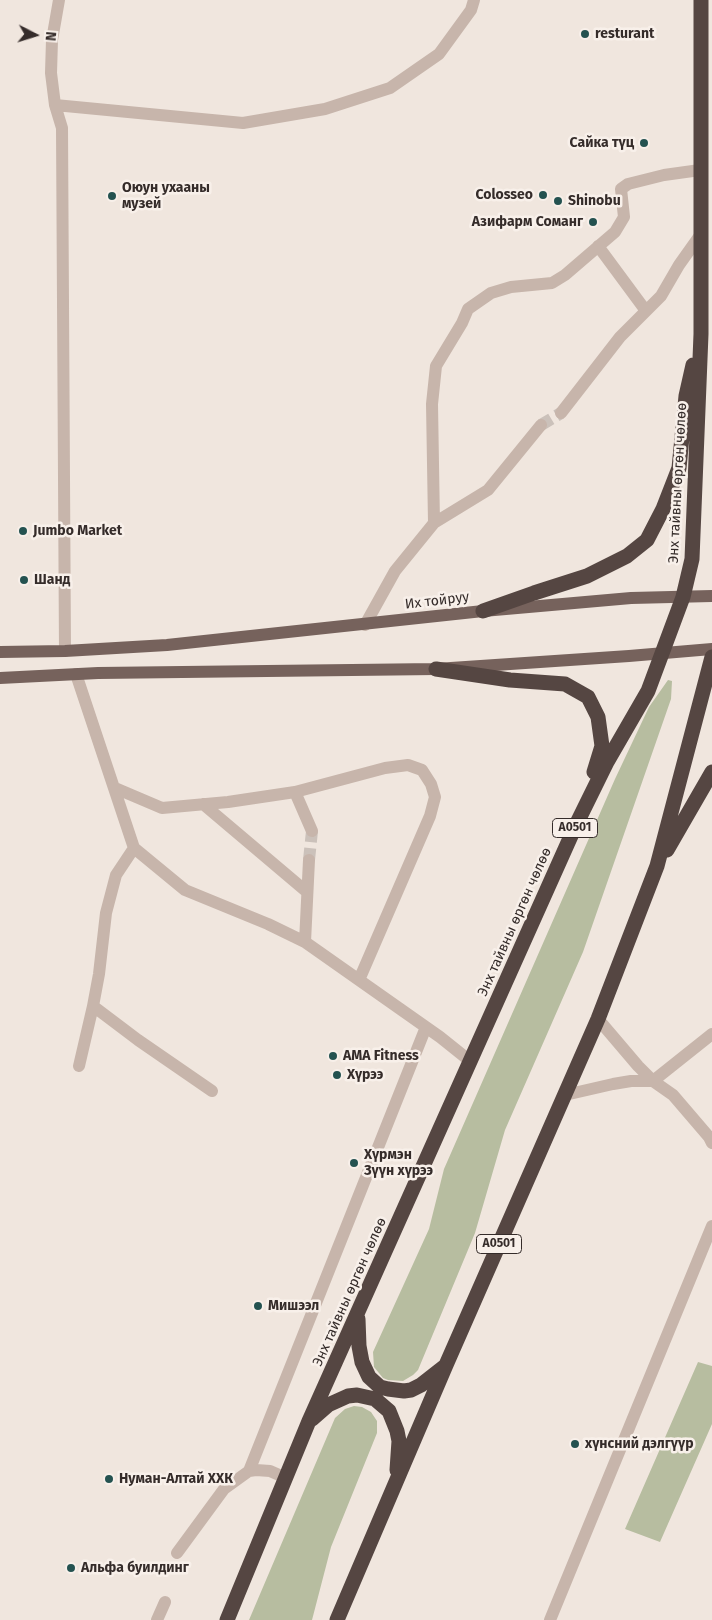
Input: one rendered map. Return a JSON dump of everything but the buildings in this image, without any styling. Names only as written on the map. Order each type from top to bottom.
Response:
[{"type":"highway","name":"Энх тайвны өргөн чөлөө","points":[[227,1620],[309,1422],[575,827],[607,762],[648,691],[683,597],[692,559],[701,334],[701,0]]},
{"type":"highway","points":[[484,611],[587,576],[627,556],[646,540],[663,509],[678,468],[686,396],[701,334]]},
{"type":"highway","name":"A0501","points":[[337,1620],[446,1365],[598,1019],[657,866],[712,657]]},
{"type":"highway","points":[[436,669],[510,680],[565,684],[588,697],[598,717],[602,746],[575,827]]},
{"type":"highway","points":[[657,866],[712,772]]},
{"type":"highway","points":[[358,1315],[358,1333],[362,1362],[369,1377],[380,1387],[388,1390],[411,1390],[421,1385],[446,1365]]},
{"type":"highway","points":[[309,1422],[328,1405],[348,1396],[365,1396],[375,1399],[383,1405],[394,1420],[399,1441],[394,1486]]},
{"type":"main road","name":"Их тойруу","points":[[0,652],[65,651],[167,645],[484,611],[631,598],[712,596]]},
{"type":"main road","points":[[0,678],[98,673],[436,669],[712,649]]},
{"type":"street","points":[[60,0],[52,40],[51,73],[55,105],[62,128],[65,651]]},
{"type":"street","points":[[55,105],[243,123],[325,109],[390,88],[439,54],[471,10],[474,0]]},
{"type":"street","points":[[434,523],[432,404],[436,366],[462,323],[468,309],[490,293],[511,287],[552,283],[565,275],[615,232],[624,217],[621,189],[628,184],[664,175],[700,170]]},
{"type":"street","points":[[561,413],[620,337],[661,296],[679,265],[701,234]]},
{"type":"street","points":[[598,246],[646,311]]},
{"type":"street","points":[[364,625],[394,571],[434,523],[488,490],[541,425]]},
{"type":"street","points":[[76,674],[134,848],[185,890],[268,924],[305,942],[426,1027],[470,1061]]},
{"type":"street","points":[[115,788],[162,808],[295,792],[385,768],[408,765],[422,770],[431,784],[435,797],[430,816],[359,980]]},
{"type":"street","points":[[295,792],[312,831]]},
{"type":"street","points":[[203,804],[307,892]]},
{"type":"street","points":[[80,1066],[93,1006],[109,904],[116,875],[134,848]]},
{"type":"street","points":[[305,942],[309,860]]},
{"type":"street","points":[[93,1006],[138,1040],[212,1091]]},
{"type":"street","points":[[598,1019],[626,1054],[653,1081],[673,1095],[712,1143]]},
{"type":"street","points":[[248,1472],[426,1027]]},
{"type":"street","points":[[565,1095],[631,1081],[653,1081],[712,1034]]},
{"type":"street","points":[[550,1620],[712,1226]]},
{"type":"street","points":[[177,1553],[224,1489],[248,1472],[256,1470],[270,1471],[286,1478]]},
{"type":"street","points":[[156,1620],[165,1602]]},
{"type":"green space","points":[[668,680],[672,681],[671,699],[583,952],[505,1130],[475,1233],[418,1370],[403,1381],[383,1378],[374,1367],[373,1352],[429,1229],[444,1169],[615,779],[649,707]]},
{"type":"green space","points":[[698,1362],[712,1366],[712,1424],[660,1542],[625,1529]]},
{"type":"green space","points":[[354,1406],[362,1407],[371,1412],[377,1421],[377,1433],[331,1547],[312,1620],[249,1620],[335,1418],[345,1409]]},
{"type":"tunnel","points":[[541,425],[561,413]]},
{"type":"tunnel","points":[[309,860],[312,831]]},
{"type":"place","name":"resturant","points":[[585,34]]},
{"type":"place","name":"Сайка түц","points":[[644,143]]},
{"type":"place","name":"Colosseo","points":[[543,195]]},
{"type":"place","name":"Оюун ухааны музей","points":[[112,196]]},
{"type":"place","name":"Shinobu","points":[[558,201]]},
{"type":"place","name":"Азифарм Соманг","points":[[593,222]]},
{"type":"place","name":"Jumbo Market","points":[[23,531]]},
{"type":"place","name":"Шанд","points":[[24,580]]},
{"type":"place","name":"AMA Fitness","points":[[333,1056]]},
{"type":"place","name":"Хүрээ","points":[[337,1075]]},
{"type":"place","name":"Хүрмэн Зүүн хүрээ","points":[[354,1163]]},
{"type":"place","name":"Мишээл","points":[[258,1306]]},
{"type":"place","name":"хүнсний дэлгүүр","points":[[575,1444]]},
{"type":"place","name":"Нуман-Алтай ХХК","points":[[109,1479]]},
{"type":"place","name":"Альфа буилдинг","points":[[71,1568]]}]
